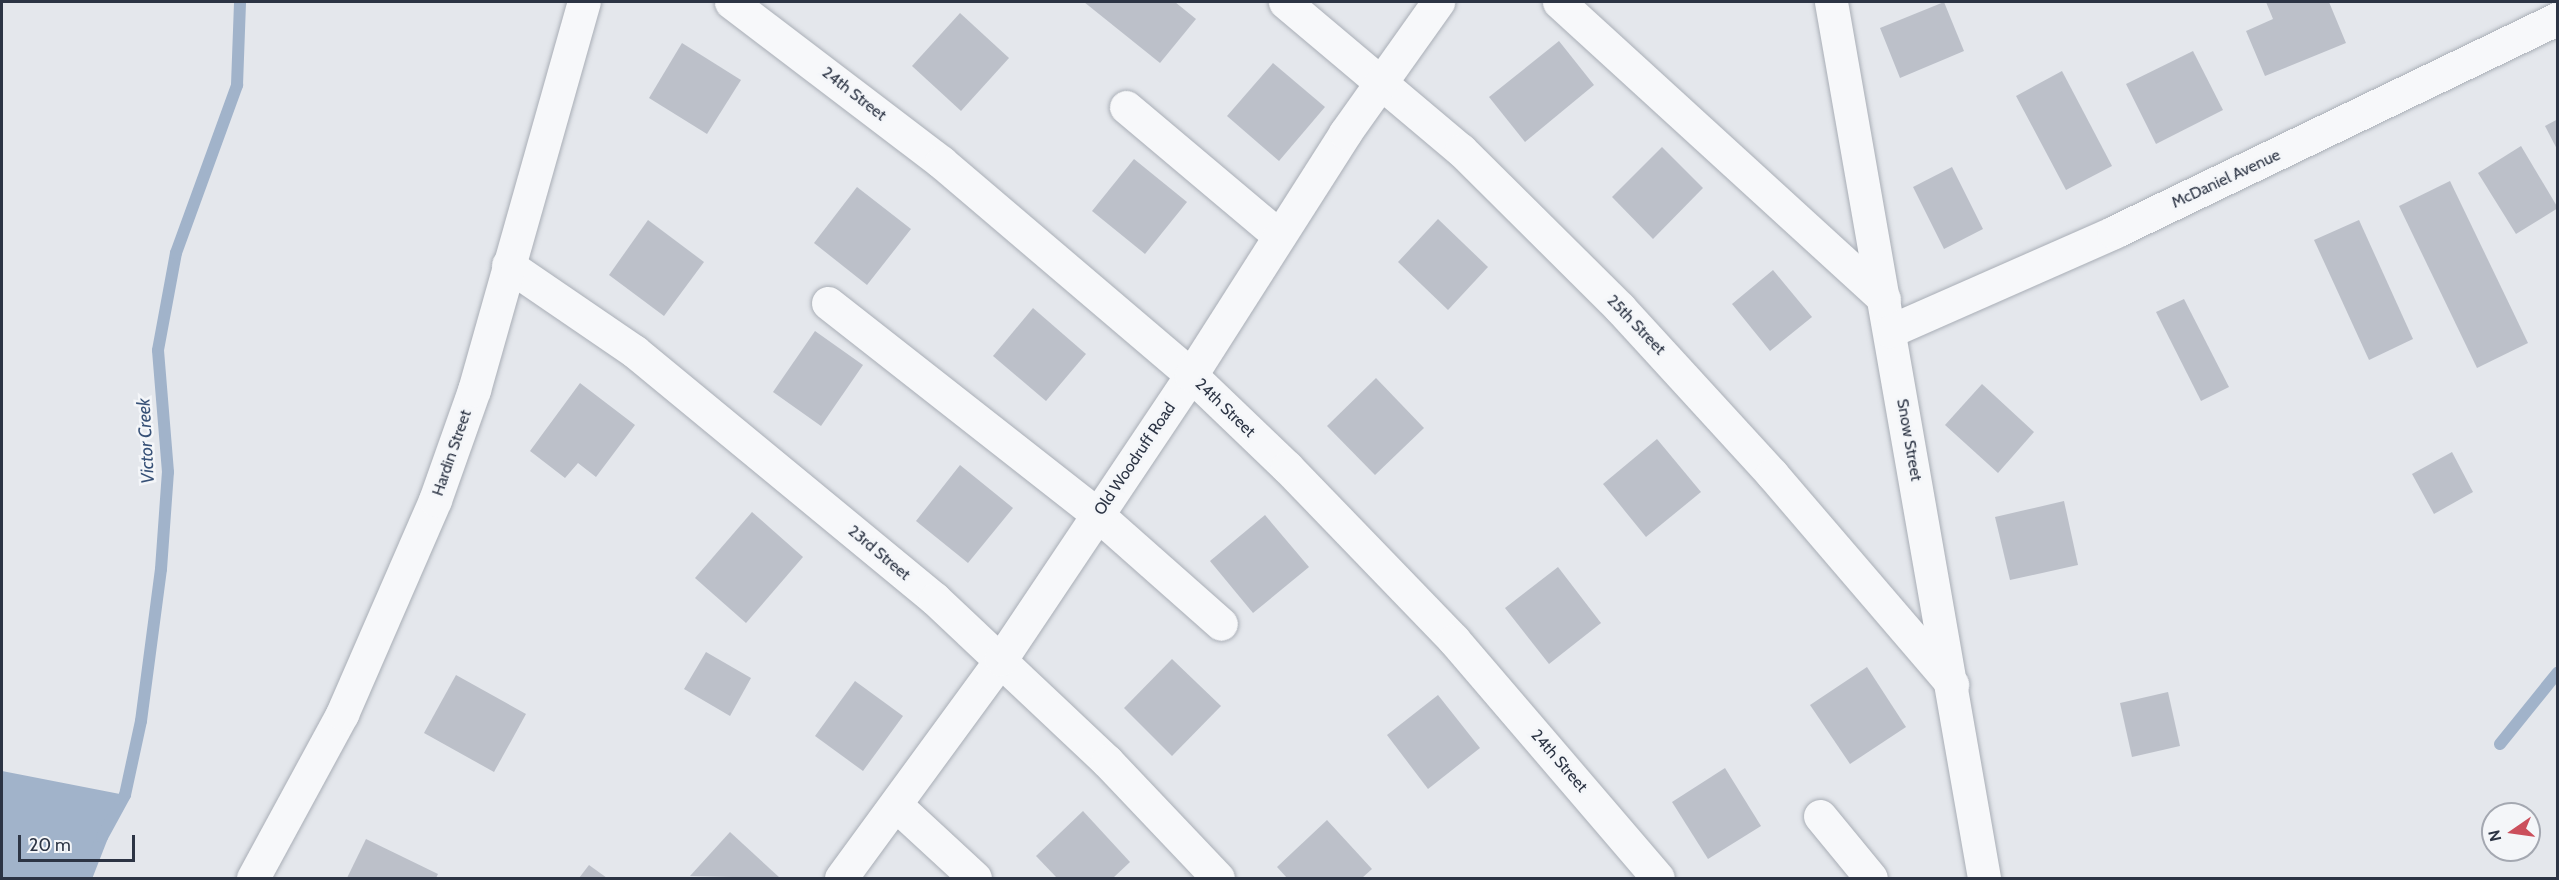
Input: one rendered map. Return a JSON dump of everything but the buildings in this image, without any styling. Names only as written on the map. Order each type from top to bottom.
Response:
[{"type":"street","name":"Hardin Street","points":[[253,879],[342,714],[392,608],[474,390],[584,2]]},
{"type":"street","name":"24th Street","points":[[732,2],[941,162],[1191,375],[1287,467],[1454,640],[1658,879]]},
{"type":"street","name":"25th Street","points":[[1285,2],[1382,81],[1461,150],[1620,308],[1764,466],[1952,684]]},
{"type":"street","name":"Old Woodruff Road","points":[[841,879],[897,806],[1001,659],[1191,375],[1279,236],[1382,81],[1438,2]]},
{"type":"street","points":[[1559,2],[1884,299]]},
{"type":"street","name":"Snow Street","points":[[1832,2],[1984,879]]},
{"type":"street","name":"McDaniel Avenue","points":[[1890,331],[2114,232],[2558,18]]},
{"type":"street","points":[[1126,107],[1279,236]]},
{"type":"street","name":"23rd Street","points":[[508,265],[634,351],[1001,659],[1107,761],[1218,879]]},
{"type":"street","points":[[828,303],[1098,515],[1221,624]]},
{"type":"street","points":[[897,806],[975,879]]},
{"type":"street","points":[[1820,816],[1871,879]]},
{"type":"water","points":[[2,771],[125,795],[102,837],[86,878],[2,878]]},
{"type":"waterway","name":"Victor Creek","points":[[86,878],[102,837],[125,795],[141,721],[161,569],[168,472],[158,350],[176,253],[237,85],[240,2]]},
{"type":"waterway","points":[[2500,744],[2558,672]]}]
